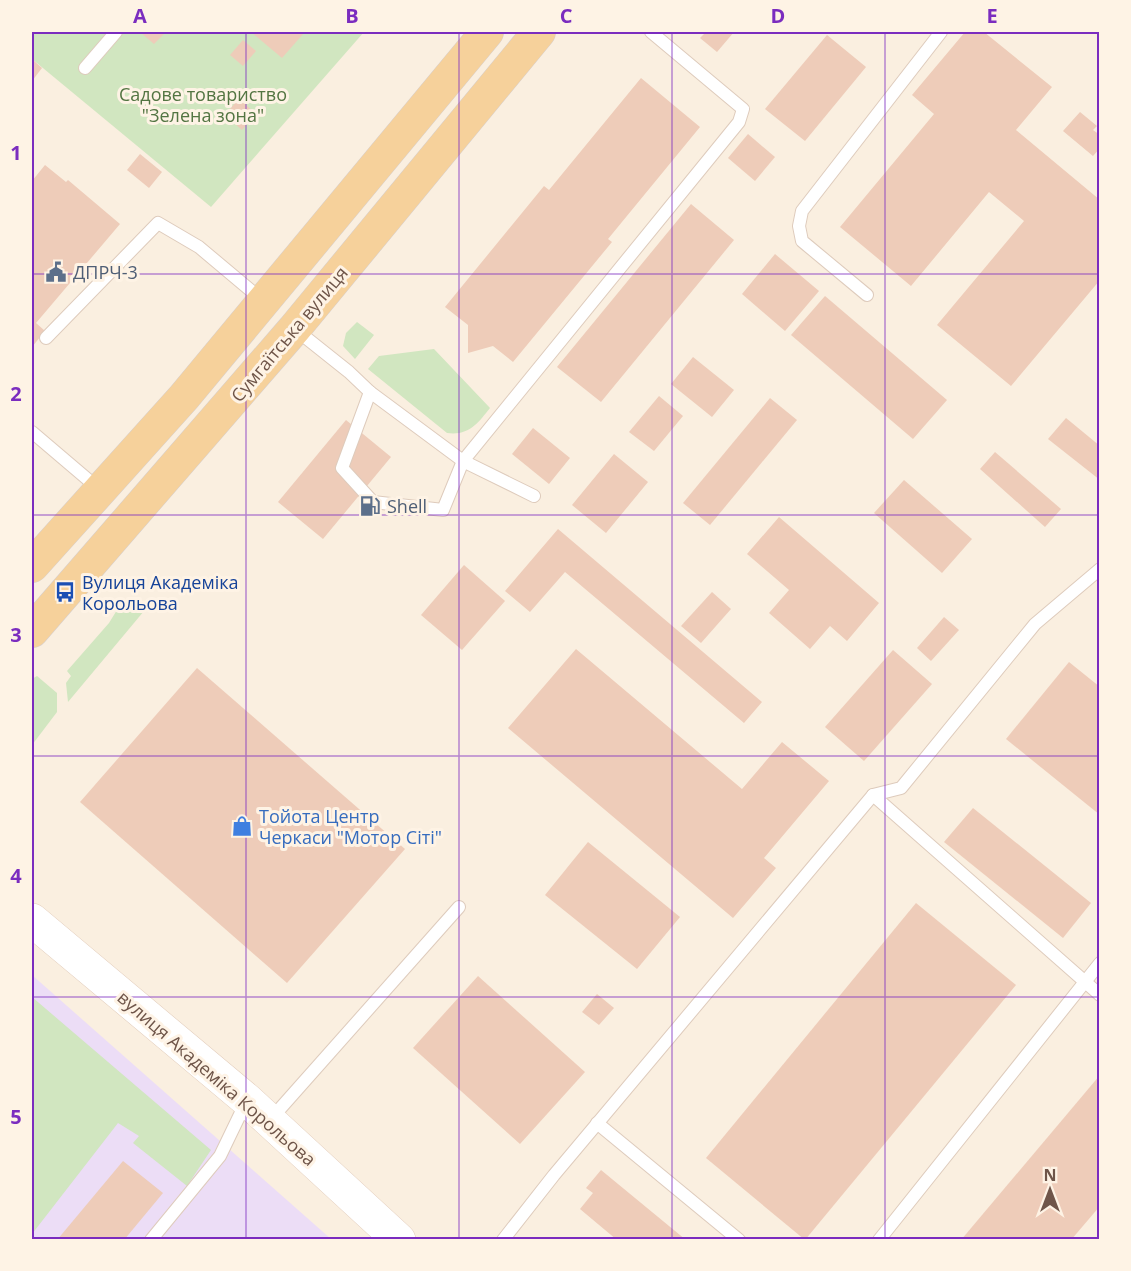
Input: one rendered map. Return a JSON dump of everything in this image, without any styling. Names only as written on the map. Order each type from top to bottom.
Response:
[{"type":"main road","points":[[32,566],[184,397],[487,32]]},
{"type":"main road","name":"Сумгаїтська вулиця","points":[[32,631],[294,328],[539,32]]},
{"type":"street","name":"вулиця Академіка Корольова","points":[[32,920],[258,1110],[399,1239]]},
{"type":"lane","points":[[85,68],[116,32]]},
{"type":"lane","points":[[370,392],[342,468],[373,502],[443,510],[463,460],[739,122],[743,109],[651,32]]},
{"type":"lane","points":[[867,295],[802,241],[799,226],[802,211],[941,32]]},
{"type":"lane","points":[[46,338],[158,223],[199,247],[264,302]]},
{"type":"lane","points":[[294,328],[370,392],[463,460],[534,496]]},
{"type":"lane","points":[[32,432],[100,490]]},
{"type":"lane","points":[[503,1239],[597,1123],[873,795],[901,788],[1035,624],[1100,569]]},
{"type":"lane","points":[[873,795],[1100,995]]},
{"type":"lane","points":[[151,1239],[258,1110],[459,907]]},
{"type":"lane","points":[[879,1239],[1100,963]]},
{"type":"lane","points":[[597,1123],[739,1239]]},
{"type":"shaded area","points":[[32,975],[331,1239],[32,1239]]},
{"type":"green space","name":"Садове товариство \"Зелена зона\"","points":[[32,32],[364,32],[211,207],[32,59]]},
{"type":"green space","points":[[357,322],[374,335],[355,359],[343,346],[346,333]]},
{"type":"green space","points":[[434,349],[490,408],[477,423],[467,430],[447,433],[368,369],[379,356]]},
{"type":"green space","points":[[117,610],[144,611],[68,702],[66,683],[71,676],[67,671],[109,623]]},
{"type":"green space","points":[[37,676],[57,693],[57,712],[32,745],[32,679]]},
{"type":"green space","points":[[32,997],[211,1150],[187,1186],[133,1143],[139,1136],[118,1123],[32,1234]]},
{"type":"building","points":[[140,32],[166,32],[154,44]]},
{"type":"building","points":[[251,32],[302,32],[304,33],[282,58]]},
{"type":"building","points":[[706,32],[734,32],[717,52],[700,38]]},
{"type":"building","points":[[965,32],[984,32],[1052,87],[1016,130],[1100,200],[1100,280],[1011,386],[937,325],[1024,221],[989,192],[911,286],[840,227],[934,114],[912,95]]},
{"type":"building","points":[[827,35],[866,67],[805,141],[765,109]]},
{"type":"building","points":[[243,40],[256,51],[243,66],[230,55]]},
{"type":"building","points":[[32,59],[42,68],[32,81]]},
{"type":"building","points":[[641,78],[700,127],[608,239],[612,242],[513,362],[493,346],[468,353],[468,325],[445,307],[544,186],[549,190]]},
{"type":"building","points":[[240,97],[256,114],[242,130],[225,115]]},
{"type":"building","points":[[1080,112],[1097,126],[1093,130],[1100,135],[1100,148],[1093,156],[1063,131]]},
{"type":"building","points":[[748,134],[775,157],[755,181],[728,158]]},
{"type":"building","points":[[140,154],[162,172],[149,188],[127,170]]},
{"type":"building","name":"ДПРЧ-3","points":[[45,165],[66,182],[68,180],[120,224],[36,323],[45,331],[32,347],[32,181]]},
{"type":"building","points":[[691,204],[734,240],[601,402],[557,367]]},
{"type":"building","points":[[775,254],[819,291],[785,331],[742,294]]},
{"type":"building","points":[[825,296],[947,400],[913,439],[791,335]]},
{"type":"building","points":[[693,357],[734,390],[712,417],[671,384]]},
{"type":"building","points":[[659,396],[683,416],[654,451],[629,432]]},
{"type":"building","points":[[770,398],[797,420],[710,525],[683,503]]},
{"type":"building","points":[[1066,418],[1100,446],[1100,480],[1048,439]]},
{"type":"building","points":[[346,420],[391,457],[323,539],[278,502]]},
{"type":"building","points":[[533,428],[570,458],[549,484],[512,454]]},
{"type":"building","points":[[995,452],[1061,509],[1045,527],[980,469]]},
{"type":"building","points":[[614,454],[648,482],[606,533],[572,505]]},
{"type":"building","points":[[904,480],[972,539],[942,573],[874,513]]},
{"type":"building","points":[[779,517],[879,603],[847,641],[830,626],[810,649],[769,613],[789,590],[747,554]]},
{"type":"building","points":[[558,529],[762,702],[744,723],[565,572],[530,612],[505,591]]},
{"type":"building","points":[[464,565],[505,601],[462,650],[421,615]]},
{"type":"building","points":[[712,592],[731,609],[701,643],[681,626]]},
{"type":"building","points":[[944,617],[959,630],[931,661],[917,648]]},
{"type":"building","points":[[576,649],[742,789],[782,742],[829,781],[764,858],[776,868],[733,918],[508,728]]},
{"type":"building","points":[[893,650],[932,684],[864,761],[825,727]]},
{"type":"building","points":[[1069,662],[1100,687],[1100,815],[1006,739]]},
{"type":"building","name":"Тойота Центр Черкаси \"Мотор Сіті\"","points":[[197,668],[405,849],[287,983],[80,802]]},
{"type":"building","points":[[973,808],[1091,903],[1063,938],[944,842]]},
{"type":"building","points":[[588,842],[680,917],[637,969],[545,895]]},
{"type":"building","points":[[916,903],[1016,985],[805,1240],[706,1158]]},
{"type":"building","points":[[478,976],[585,1072],[520,1144],[413,1048]]},
{"type":"building","points":[[597,994],[614,1008],[599,1025],[582,1012]]},
{"type":"building","points":[[1100,1075],[1100,1206],[1071,1240],[961,1240]]},
{"type":"building","points":[[123,1161],[163,1193],[124,1240],[57,1240]]},
{"type":"building","points":[[601,1170],[686,1240],[617,1240],[580,1209],[593,1193],[586,1188]]},
{"type":"place","name":"ДПРЧ-3","points":[[56,272]]},
{"type":"place","name":"Shell","points":[[370,506]]},
{"type":"place","name":"Вулиця Академіка Корольова","points":[[65,592]]},
{"type":"place","name":"Тойота Центр Черкаси \"Мотор Сіті\"","points":[[242,826]]}]
